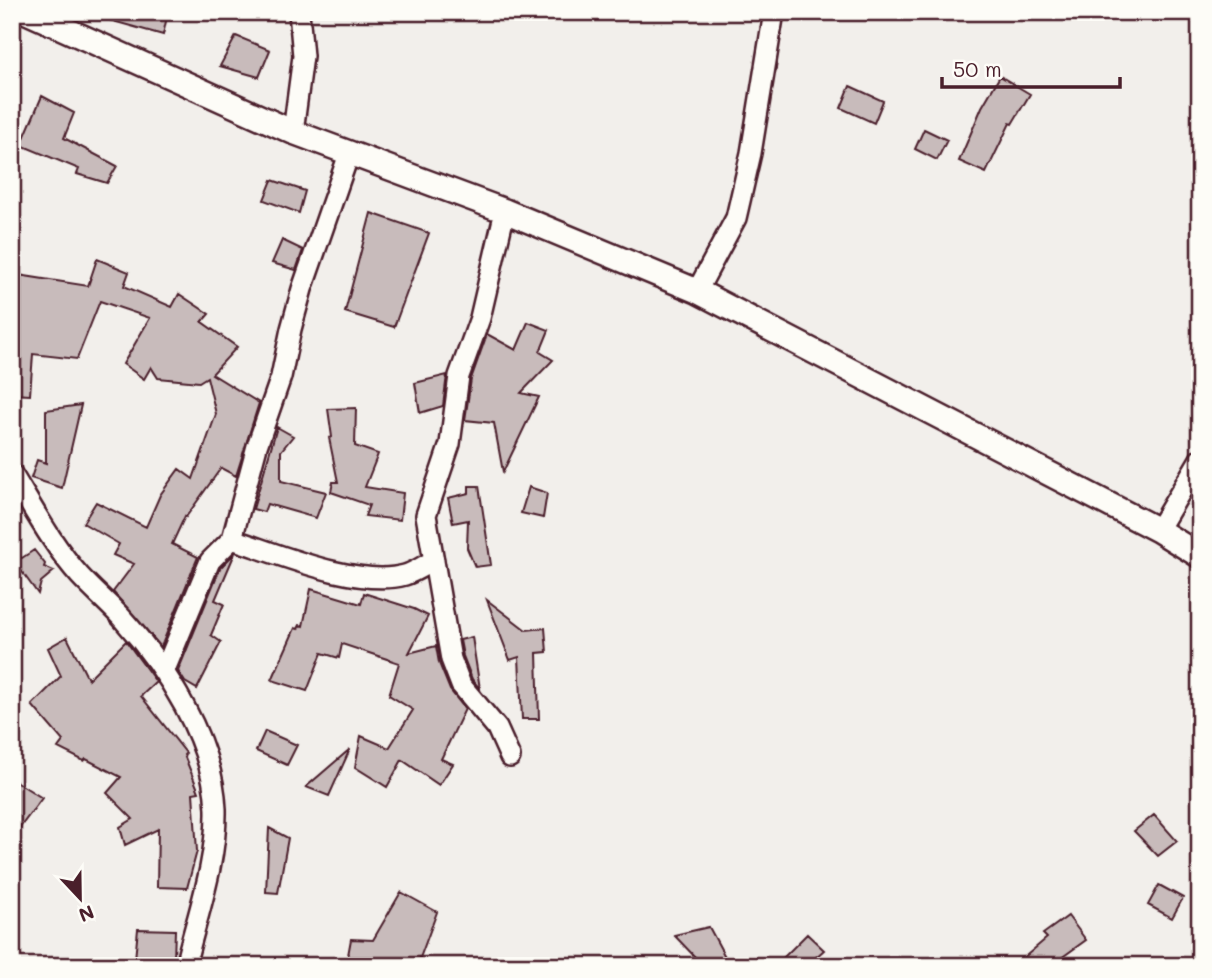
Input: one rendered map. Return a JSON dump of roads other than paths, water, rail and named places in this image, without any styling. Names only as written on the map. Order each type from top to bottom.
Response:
[{"type":"street","points":[[27,12],[293,132],[505,211],[697,292],[1158,530],[1200,556]]},
{"type":"street","points":[[293,132],[303,56],[299,12]]},
{"type":"street","points":[[697,292],[736,218],[751,153],[774,12]]},
{"type":"street","points":[[164,672],[210,561],[232,540],[257,446],[281,377],[290,329],[302,289],[349,154]]},
{"type":"street","points":[[505,211],[480,317],[459,376],[450,444],[426,515],[451,659],[461,685],[497,729],[510,757]]},
{"type":"street","points":[[1158,530],[1200,459]]},
{"type":"street","points":[[12,474],[40,520],[79,574],[122,618],[164,672],[201,739],[213,778],[216,811],[210,870],[188,954]]},
{"type":"street","points":[[232,540],[323,568],[369,577],[405,575],[434,560]]}]
